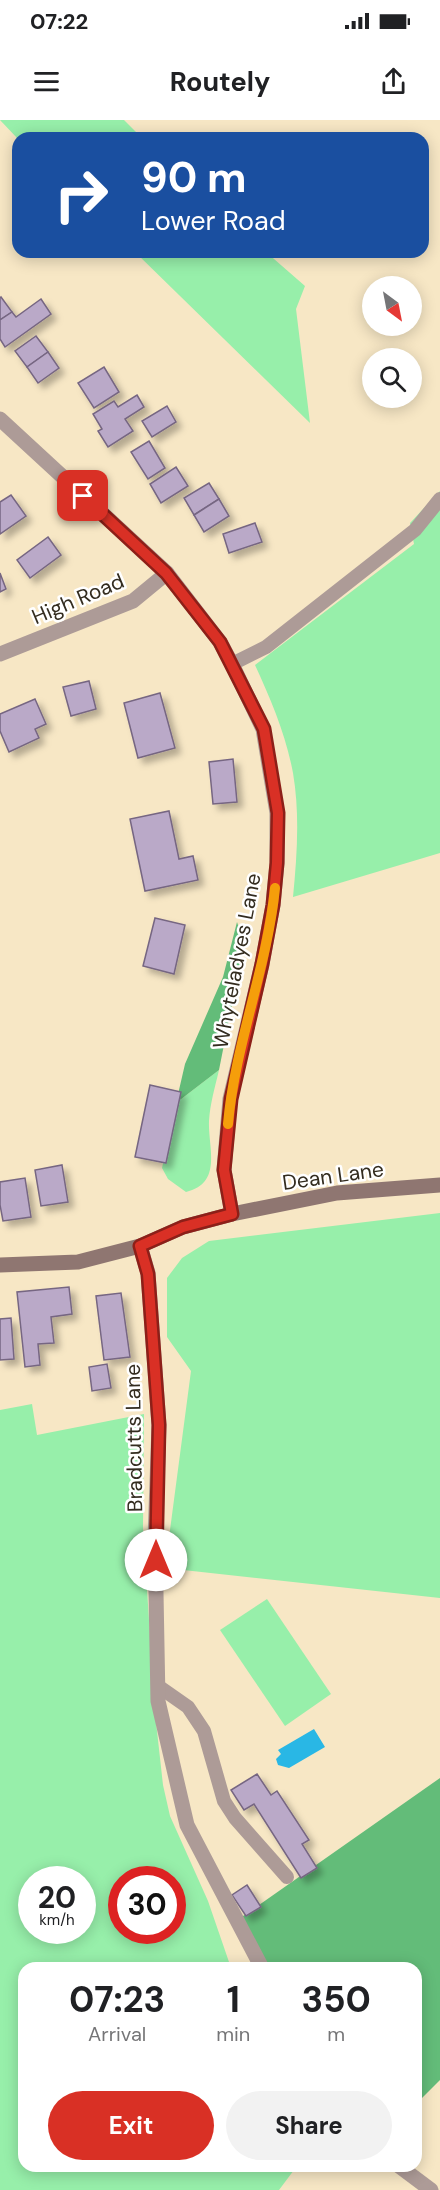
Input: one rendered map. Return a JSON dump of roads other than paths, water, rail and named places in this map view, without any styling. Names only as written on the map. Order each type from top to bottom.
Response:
[{"type":"street","name":"Whyteladyes Lane","points":[[0,420],[166,573],[220,642],[264,729],[278,813],[277,863],[273,905],[262,964],[231,1099],[224,1170],[232,1214]]},
{"type":"street","name":"High Road","points":[[0,654],[133,601],[166,573]]},
{"type":"street","name":"Dean Lane","points":[[0,1265],[78,1262],[140,1246],[183,1227],[232,1214],[337,1193],[440,1185]]},
{"type":"street","name":"Bradcutts Lane","points":[[140,1246],[148,1274],[159,1425],[155,1539],[158,1701],[187,1825],[259,1962]]},
{"type":"street","points":[[407,2172],[431,2190]]},
{"type":"lane","points":[[232,664],[266,647],[415,530],[440,499]]},
{"type":"lane","points":[[158,1686],[188,1707],[204,1731],[224,1801],[235,1818],[287,1877]]},
{"type":"water","points":[[314,1729],[325,1747],[289,1768],[278,1765],[276,1759],[281,1754],[278,1750]]}]
